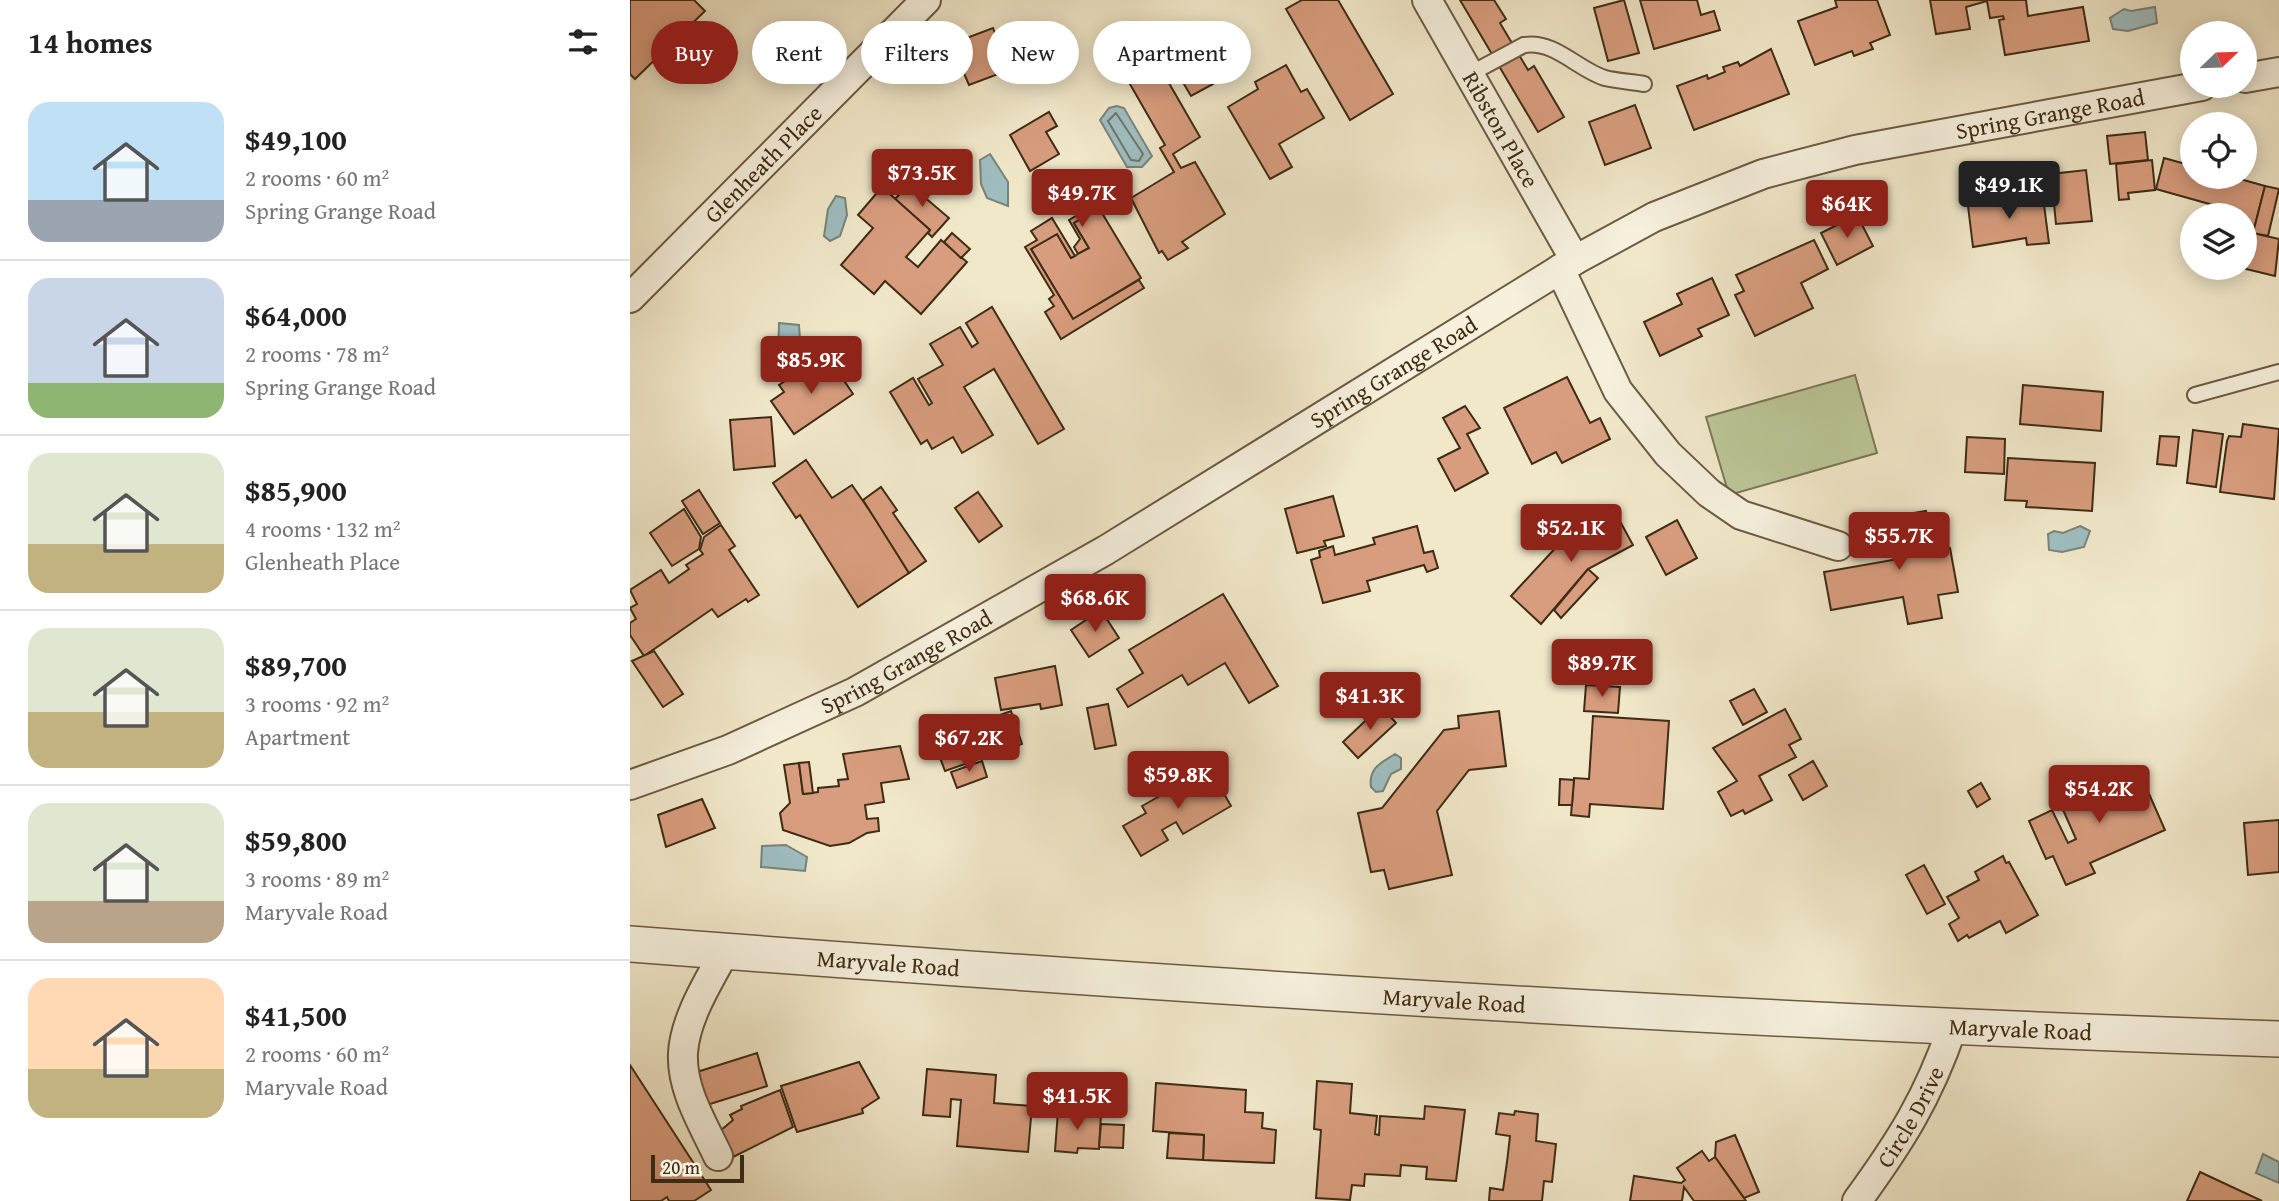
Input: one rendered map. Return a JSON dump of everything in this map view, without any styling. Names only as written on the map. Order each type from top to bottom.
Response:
[{"type":"street","name":"Glenheath Place","points":[[630,298],[926,0]]},
{"type":"street","name":"Ribston Place","points":[[1427,0],[1568,264],[1618,391],[1668,454],[1709,492],[1741,515],[1838,546]]},
{"type":"street","points":[[2258,76],[2279,72]]},
{"type":"street","name":"Spring Grange Road","points":[[630,785],[728,750],[855,692],[1105,550],[1568,264],[1654,217],[1763,174],[1855,150],[2180,90]]},
{"type":"street","name":"Maryvale Road","points":[[630,944],[1499,1005],[1952,1028],[2279,1039]]},
{"type":"street","points":[[718,1156],[690,1096],[683,1051],[704,991],[725,951]]},
{"type":"street","name":"Circle Drive","points":[[1857,1201],[1912,1122],[1935,1079],[1952,1028]]},
{"type":"lane","points":[[1468,75],[1524,45],[1533,44],[1555,51],[1604,78],[1644,84]]},
{"type":"lane","points":[[2195,395],[2279,372]]},
{"type":"green space","points":[[1855,375],[1877,453],[1729,495],[1706,417]]},
{"type":"water","points":[[2155,7],[2157,23],[2128,31],[2113,29],[2110,18],[2124,9],[2131,11]]},
{"type":"water","points":[[1109,108],[1124,108],[1152,156],[1142,167],[1127,167],[1100,120]]},
{"type":"water","points":[[990,154],[1008,182],[1008,206],[987,198],[981,184],[980,160]]},
{"type":"water","points":[[836,196],[845,198],[847,215],[840,236],[830,241],[824,236],[828,209]]},
{"type":"water","points":[[779,323],[799,325],[801,354],[797,358],[778,357]]},
{"type":"water","points":[[2080,526],[2090,531],[2084,547],[2062,552],[2049,550],[2048,534],[2054,531],[2063,533]]},
{"type":"water","points":[[1395,754],[1401,758],[1401,769],[1391,774],[1383,791],[1376,792],[1371,787],[1374,770]]},
{"type":"water","points":[[786,845],[807,857],[805,871],[761,867],[762,846]]},
{"type":"water","points":[[2263,1154],[2279,1162],[2279,1183],[2256,1173]]},
{"type":"building","points":[[630,0],[694,0],[705,11],[695,21],[651,21],[651,63],[635,79],[630,74]]},
{"type":"building","points":[[1302,0],[1338,0],[1393,94],[1350,120],[1286,9]]},
{"type":"building","points":[[1460,0],[1494,0],[1506,19],[1500,23],[1528,70],[1534,66],[1564,117],[1538,132]]},
{"type":"building","points":[[1624,0],[1639,53],[1608,61],[1594,8]]},
{"type":"building","points":[[1640,0],[1697,0],[1701,15],[1714,11],[1720,30],[1654,49]]},
{"type":"building","points":[[1835,0],[1877,0],[1890,35],[1870,43],[1873,49],[1854,56],[1852,51],[1815,65],[1798,21],[1837,7]]},
{"type":"building","points":[[1930,0],[2026,0],[2028,16],[2083,7],[2089,41],[2005,55],[1999,20],[2004,19],[2003,16],[1990,18],[1987,1],[1966,7],[1970,29],[1936,34]]},
{"type":"building","points":[[987,30],[987,78],[973,84],[973,36]]},
{"type":"building","points":[[1771,49],[1789,94],[1694,130],[1677,86],[1707,75],[1708,79],[1725,72],[1723,67],[1738,62],[1740,66]]},
{"type":"building","points":[[1286,65],[1301,92],[1307,89],[1324,118],[1279,144],[1292,167],[1270,179],[1228,107],[1258,89],[1255,82]]},
{"type":"building","points":[[1130,84],[1170,84],[1200,137],[1173,154],[1181,168],[1195,162],[1225,214],[1182,242],[1188,248],[1168,260],[1162,251],[1159,253],[1131,198],[1174,172],[1160,148],[1165,145]]},
{"type":"building","points":[[1184,84],[1213,84],[1191,96]]},
{"type":"building","points":[[1635,105],[1651,148],[1605,165],[1589,122]]},
{"type":"building","points":[[1049,112],[1057,126],[1046,132],[1059,154],[1030,171],[1010,135]]},
{"type":"building","points":[[2145,132],[2148,160],[2110,164],[2107,136]]},
{"type":"building","points":[[2164,158],[2180,162],[2180,189],[2257,189],[2257,184],[2265,186],[2257,217],[2257,203],[2206,203],[2156,189]]},
{"type":"building","points":[[2152,160],[2155,190],[2128,193],[2129,199],[2119,200],[2116,164]]},
{"type":"building","points":[[2086,170],[2092,221],[2056,224],[2051,174]]},
{"type":"building","points":[[909,184],[949,218],[932,237],[928,233],[930,230],[895,199]]},
{"type":"building","points":[[2265,186],[2279,189],[2268,236],[2257,234],[2257,217]]},
{"type":"building","points":[[882,187],[930,230],[906,257],[918,267],[941,240],[967,262],[921,314],[885,281],[874,294],[841,265],[873,228],[858,215]]},
{"type":"building","points":[[2021,192],[2022,199],[2043,197],[2049,243],[2027,245],[2026,238],[1973,247],[1968,206],[1996,203],[1995,195]]},
{"type":"building","points":[[1094,205],[1097,210],[1074,223],[1089,248],[1078,254],[1074,247],[1080,239],[1069,220]]},
{"type":"building","points":[[1099,208],[1141,278],[1073,319],[1031,249],[1057,234],[1071,258],[1089,248],[1074,223]]},
{"type":"building","points":[[1857,215],[1873,246],[1837,265],[1821,233]]},
{"type":"building","points":[[1052,218],[1075,256],[1071,258],[1057,234],[1031,249],[1073,319],[1139,280],[1144,288],[1061,339],[1045,312],[1054,306],[1049,299],[1054,295],[1025,247],[1037,240],[1031,231]]},
{"type":"building","points":[[952,233],[970,249],[961,258],[944,242]]},
{"type":"building","points":[[2257,234],[2279,239],[2275,276],[2257,272]]},
{"type":"building","points":[[1814,240],[1828,269],[1801,283],[1813,308],[1755,336],[1735,295],[1744,291],[1736,275]]},
{"type":"building","points":[[1712,278],[1729,315],[1698,329],[1702,336],[1660,356],[1644,322],[1682,304],[1677,294]]},
{"type":"building","points":[[992,307],[1064,429],[1038,444],[994,369],[964,387],[993,435],[962,453],[953,437],[932,449],[927,440],[921,444],[890,392],[913,378],[929,405],[932,403],[918,379],[943,365],[930,344],[960,327],[972,347],[978,343],[966,323]]},
{"type":"building","points":[[831,361],[853,394],[794,434],[771,401],[784,392],[779,385],[799,372],[804,379]]},
{"type":"building","points":[[1567,377],[1590,423],[1600,418],[1610,439],[1562,463],[1556,452],[1532,464],[1504,408]]},
{"type":"building","points":[[2023,385],[2103,392],[2101,431],[2020,424]]},
{"type":"building","points":[[1465,406],[1480,428],[1467,434],[1488,473],[1455,491],[1438,459],[1460,448],[1443,418]]},
{"type":"building","points":[[771,417],[775,466],[734,470],[730,420]]},
{"type":"building","points":[[2243,424],[2279,429],[2274,499],[2220,492],[2227,441],[2229,436],[2241,437]]},
{"type":"building","points":[[2193,430],[2223,434],[2216,487],[2187,483]]},
{"type":"building","points":[[2160,436],[2179,437],[2176,466],[2157,464]]},
{"type":"building","points":[[1967,437],[2005,439],[2004,474],[1965,472]]},
{"type":"building","points":[[2008,458],[2095,463],[2092,511],[2026,507],[2027,501],[2005,500]]},
{"type":"building","points":[[806,460],[832,498],[852,485],[903,559],[901,560],[909,573],[858,607],[800,515],[796,518],[773,483]]},
{"type":"building","points":[[881,487],[897,510],[893,513],[926,561],[909,573],[863,500]]},
{"type":"building","points":[[699,490],[720,523],[703,534],[682,501]]},
{"type":"building","points":[[978,492],[1002,526],[979,542],[955,508]]},
{"type":"building","points":[[1333,496],[1344,536],[1324,541],[1326,546],[1297,553],[1285,509]]},
{"type":"building","points":[[684,509],[701,537],[699,549],[672,566],[650,533]]},
{"type":"building","points":[[1609,511],[1611,516],[1616,514],[1633,545],[1588,569],[1541,624],[1511,596],[1560,543],[1585,529],[1582,524]]},
{"type":"building","points":[[1926,511],[1932,545],[1937,551],[1950,548],[1958,592],[1938,595],[1942,618],[1908,624],[1903,597],[1831,610],[1824,572],[1904,558],[1902,551],[1883,554],[1877,519]]},
{"type":"building","points":[[1677,520],[1697,558],[1666,575],[1646,537]]},
{"type":"building","points":[[721,525],[735,546],[729,550],[759,595],[748,602],[746,599],[718,617],[712,609],[644,656],[630,635],[630,623],[636,619],[630,608],[637,604],[630,590],[661,570],[669,583],[689,569],[686,565],[703,554],[700,550],[704,537]]},
{"type":"building","points":[[1417,526],[1424,553],[1433,551],[1438,568],[1427,572],[1424,565],[1367,581],[1370,591],[1323,603],[1311,560],[1320,557],[1319,551],[1333,546],[1335,555],[1375,544],[1373,538]]},
{"type":"building","points":[[1588,569],[1598,578],[1561,618],[1554,610]]},
{"type":"building","points":[[1223,594],[1278,686],[1249,703],[1225,663],[1188,685],[1182,675],[1128,707],[1117,689],[1143,673],[1129,650]]},
{"type":"building","points":[[1101,610],[1119,638],[1089,657],[1071,630]]},
{"type":"building","points":[[654,651],[683,694],[663,707],[632,661]]},
{"type":"building","points":[[1055,666],[1062,705],[1041,709],[1040,704],[1001,710],[995,678]]},
{"type":"building","points":[[1586,685],[1620,687],[1618,713],[1584,711]]},
{"type":"building","points":[[1754,689],[1767,712],[1743,725],[1730,701]]},
{"type":"building","points":[[1108,704],[1116,745],[1095,749],[1087,708]]},
{"type":"building","points":[[1381,706],[1396,723],[1358,758],[1343,742]]},
{"type":"building","points":[[1785,709],[1801,739],[1789,745],[1796,757],[1759,776],[1772,800],[1745,814],[1743,810],[1731,816],[1718,792],[1737,781],[1713,748]]},
{"type":"building","points":[[1011,711],[1022,744],[945,771],[933,739]]},
{"type":"building","points":[[1499,711],[1506,766],[1469,770],[1437,811],[1452,875],[1389,889],[1384,870],[1371,872],[1358,813],[1382,808],[1444,730],[1459,728],[1458,716]]},
{"type":"building","points":[[1593,716],[1669,721],[1663,809],[1590,804],[1589,817],[1571,815],[1574,778],[1589,779]]},
{"type":"building","points":[[900,746],[909,779],[881,783],[884,802],[865,805],[867,819],[878,818],[879,831],[867,833],[849,843],[830,846],[783,830],[780,813],[790,803],[784,765],[799,763],[803,794],[818,792],[818,788],[839,786],[838,780],[848,779],[843,754]]},
{"type":"building","points":[[982,761],[987,777],[957,788],[951,772]]},
{"type":"building","points":[[1813,761],[1827,786],[1803,800],[1789,775]]},
{"type":"building","points":[[809,762],[813,793],[803,794],[799,763]]},
{"type":"building","points":[[1209,768],[1231,806],[1183,834],[1176,822],[1162,830],[1168,840],[1141,856],[1123,826],[1146,813],[1142,806]]},
{"type":"building","points":[[2138,769],[2165,830],[2090,863],[2095,873],[2066,885],[2053,856],[2046,859],[2029,821],[2052,810],[2068,843],[2076,839],[2060,803]]},
{"type":"building","points":[[1560,779],[1574,780],[1572,805],[1559,805]]},
{"type":"building","points":[[1981,783],[1990,799],[1977,807],[1968,791]]},
{"type":"building","points":[[702,799],[715,828],[666,847],[658,815]]},
{"type":"building","points":[[2279,820],[2279,872],[2248,875],[2244,823]]},
{"type":"building","points":[[2003,856],[2038,915],[2006,933],[2000,921],[1958,941],[1949,924],[1959,918],[1947,897],[1979,880],[1975,872]]},
{"type":"building","points":[[1924,865],[1945,904],[1927,914],[1906,875]]},
{"type":"building","points":[[757,1053],[767,1086],[707,1105],[697,1072]]},
{"type":"building","points":[[859,1062],[879,1098],[862,1109],[863,1113],[797,1132],[781,1086]]},
{"type":"building","points":[[630,1065],[711,1190],[694,1201],[669,1201],[667,1197],[661,1201],[630,1201]]},
{"type":"building","points":[[927,1069],[996,1075],[994,1103],[1032,1106],[1028,1152],[957,1146],[961,1100],[951,1099],[950,1117],[923,1115]]},
{"type":"building","points":[[1317,1081],[1352,1084],[1350,1113],[1377,1116],[1375,1134],[1379,1135],[1380,1116],[1424,1119],[1425,1106],[1465,1110],[1456,1181],[1426,1179],[1427,1167],[1401,1165],[1400,1176],[1365,1174],[1364,1186],[1352,1185],[1350,1200],[1316,1198],[1321,1130],[1314,1129]]},
{"type":"building","points":[[1156,1083],[1246,1090],[1245,1112],[1263,1113],[1262,1128],[1276,1130],[1274,1163],[1203,1160],[1204,1135],[1153,1131]]},
{"type":"building","points":[[780,1090],[793,1127],[731,1158],[720,1131],[733,1120],[730,1115],[742,1109],[741,1106]]},
{"type":"building","points":[[1058,1111],[1101,1115],[1099,1149],[1078,1148],[1077,1153],[1055,1151]]},
{"type":"building","points":[[1515,1111],[1538,1114],[1536,1141],[1556,1144],[1552,1182],[1544,1181],[1542,1201],[1489,1201],[1490,1188],[1503,1190],[1510,1136],[1496,1134],[1499,1113],[1514,1115]]},
{"type":"building","points":[[1101,1124],[1124,1125],[1123,1148],[1099,1147]]},
{"type":"building","points":[[1169,1133],[1204,1135],[1203,1160],[1167,1158]]},
{"type":"building","points":[[1735,1135],[1759,1192],[1744,1198],[1715,1157],[1716,1142]]},
{"type":"building","points":[[1702,1151],[1709,1161],[1715,1157],[1746,1201],[1694,1201],[1684,1187],[1682,1201],[1630,1201],[1634,1176],[1681,1183],[1685,1180],[1677,1168]]},
{"type":"building","points":[[2200,1172],[2262,1201],[2187,1201]]}]
